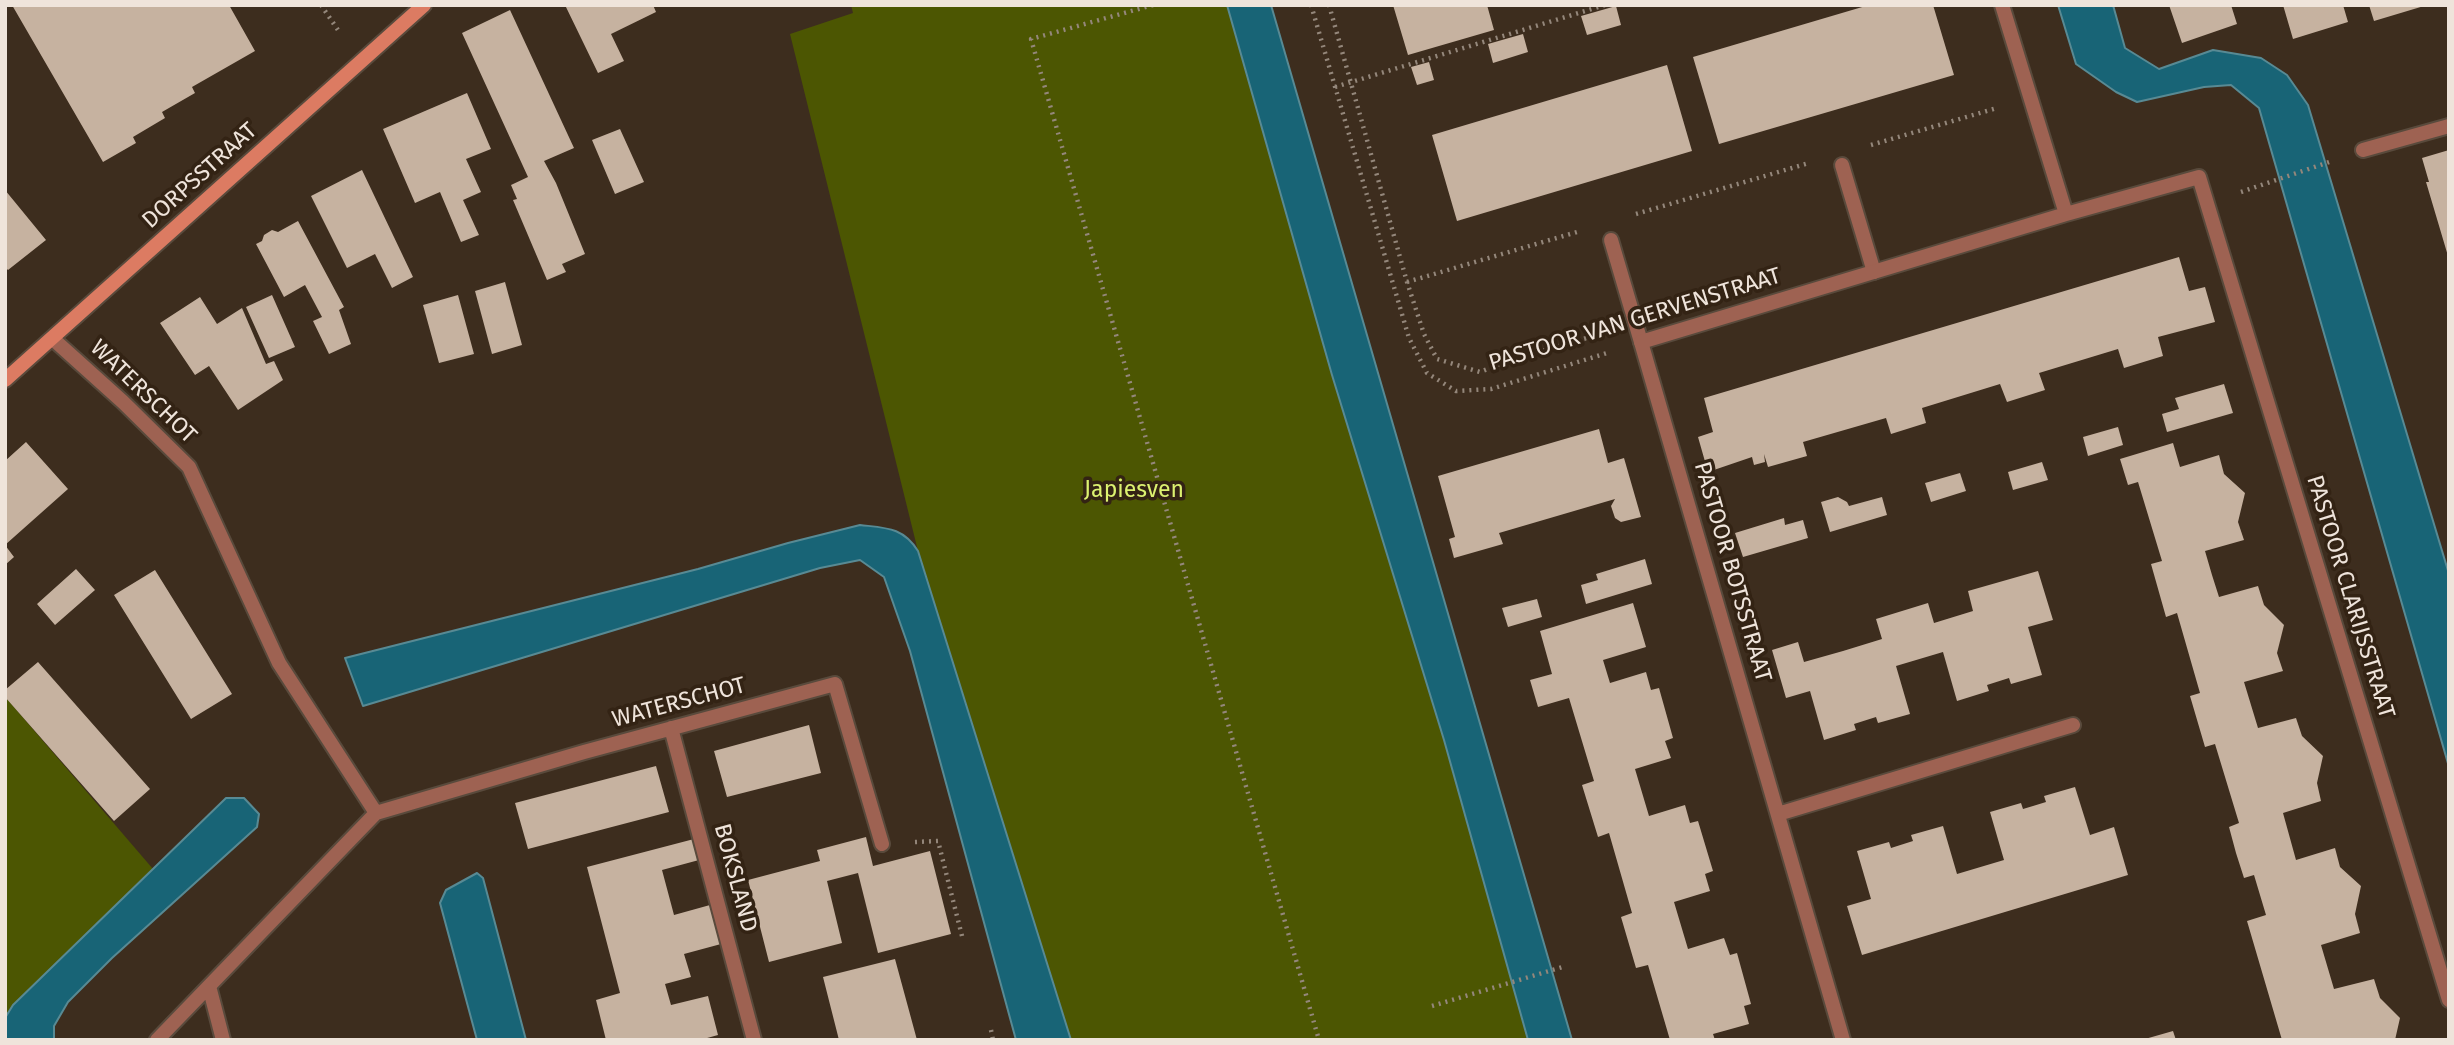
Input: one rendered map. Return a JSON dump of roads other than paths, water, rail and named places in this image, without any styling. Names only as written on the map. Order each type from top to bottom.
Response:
[{"type":"street","name":"DORPSSTRAAT","points":[[5,380],[425,5]]},
{"type":"street","points":[[2002,5],[2066,214]]},
{"type":"street","points":[[2363,150],[2449,126]]},
{"type":"street","points":[[1842,165],[1874,272]]},
{"type":"street","name":"PASTOOR VAN GERVENSTRAAT","points":[[1641,342],[2066,214],[2199,177],[2208,207]]},
{"type":"street","name":"PASTOOR CLARIJSSTRAAT","points":[[2208,207],[2449,1000]]},
{"type":"street","name":"PASTOOR BOTSSTRAAT","points":[[1611,240],[1843,1040]]},
{"type":"street","name":"WATERSCHOT","points":[[53,339],[189,467],[279,663],[376,813]]},
{"type":"street","name":"WATERSCHOT","points":[[157,1040],[376,813],[671,728],[835,684],[882,844]]},
{"type":"street","points":[[1779,814],[2073,725]]},
{"type":"street","name":"BOKSLAND","points":[[671,728],[754,1040]]},
{"type":"street","points":[[209,986],[223,1040]]},
{"type":"water","points":[[1227,5],[1271,5],[1572,1040],[1528,1040],[1444,740],[1332,375]]},
{"type":"water","points":[[2058,5],[2113,5],[2125,48],[2159,69],[2213,50],[2261,58],[2287,75],[2308,105],[2449,574],[2449,767],[2259,108],[2231,85],[2204,87],[2137,102],[2116,92],[2076,64]]},
{"type":"water","points":[[860,525],[886,528],[900,533],[918,551],[1071,1040],[1016,1040],[910,651],[884,577],[860,560],[820,568],[363,706],[345,658]]},
{"type":"water","points":[[226,798],[244,798],[259,814],[257,827],[112,958],[68,1002],[54,1026],[54,1040],[5,1040],[5,1018],[13,1005]]},
{"type":"water","points":[[477,873],[483,878],[526,1040],[477,1040],[440,903],[446,890]]},
{"type":"park label","name":"Japiesven","points":[[1134,491]]}]
